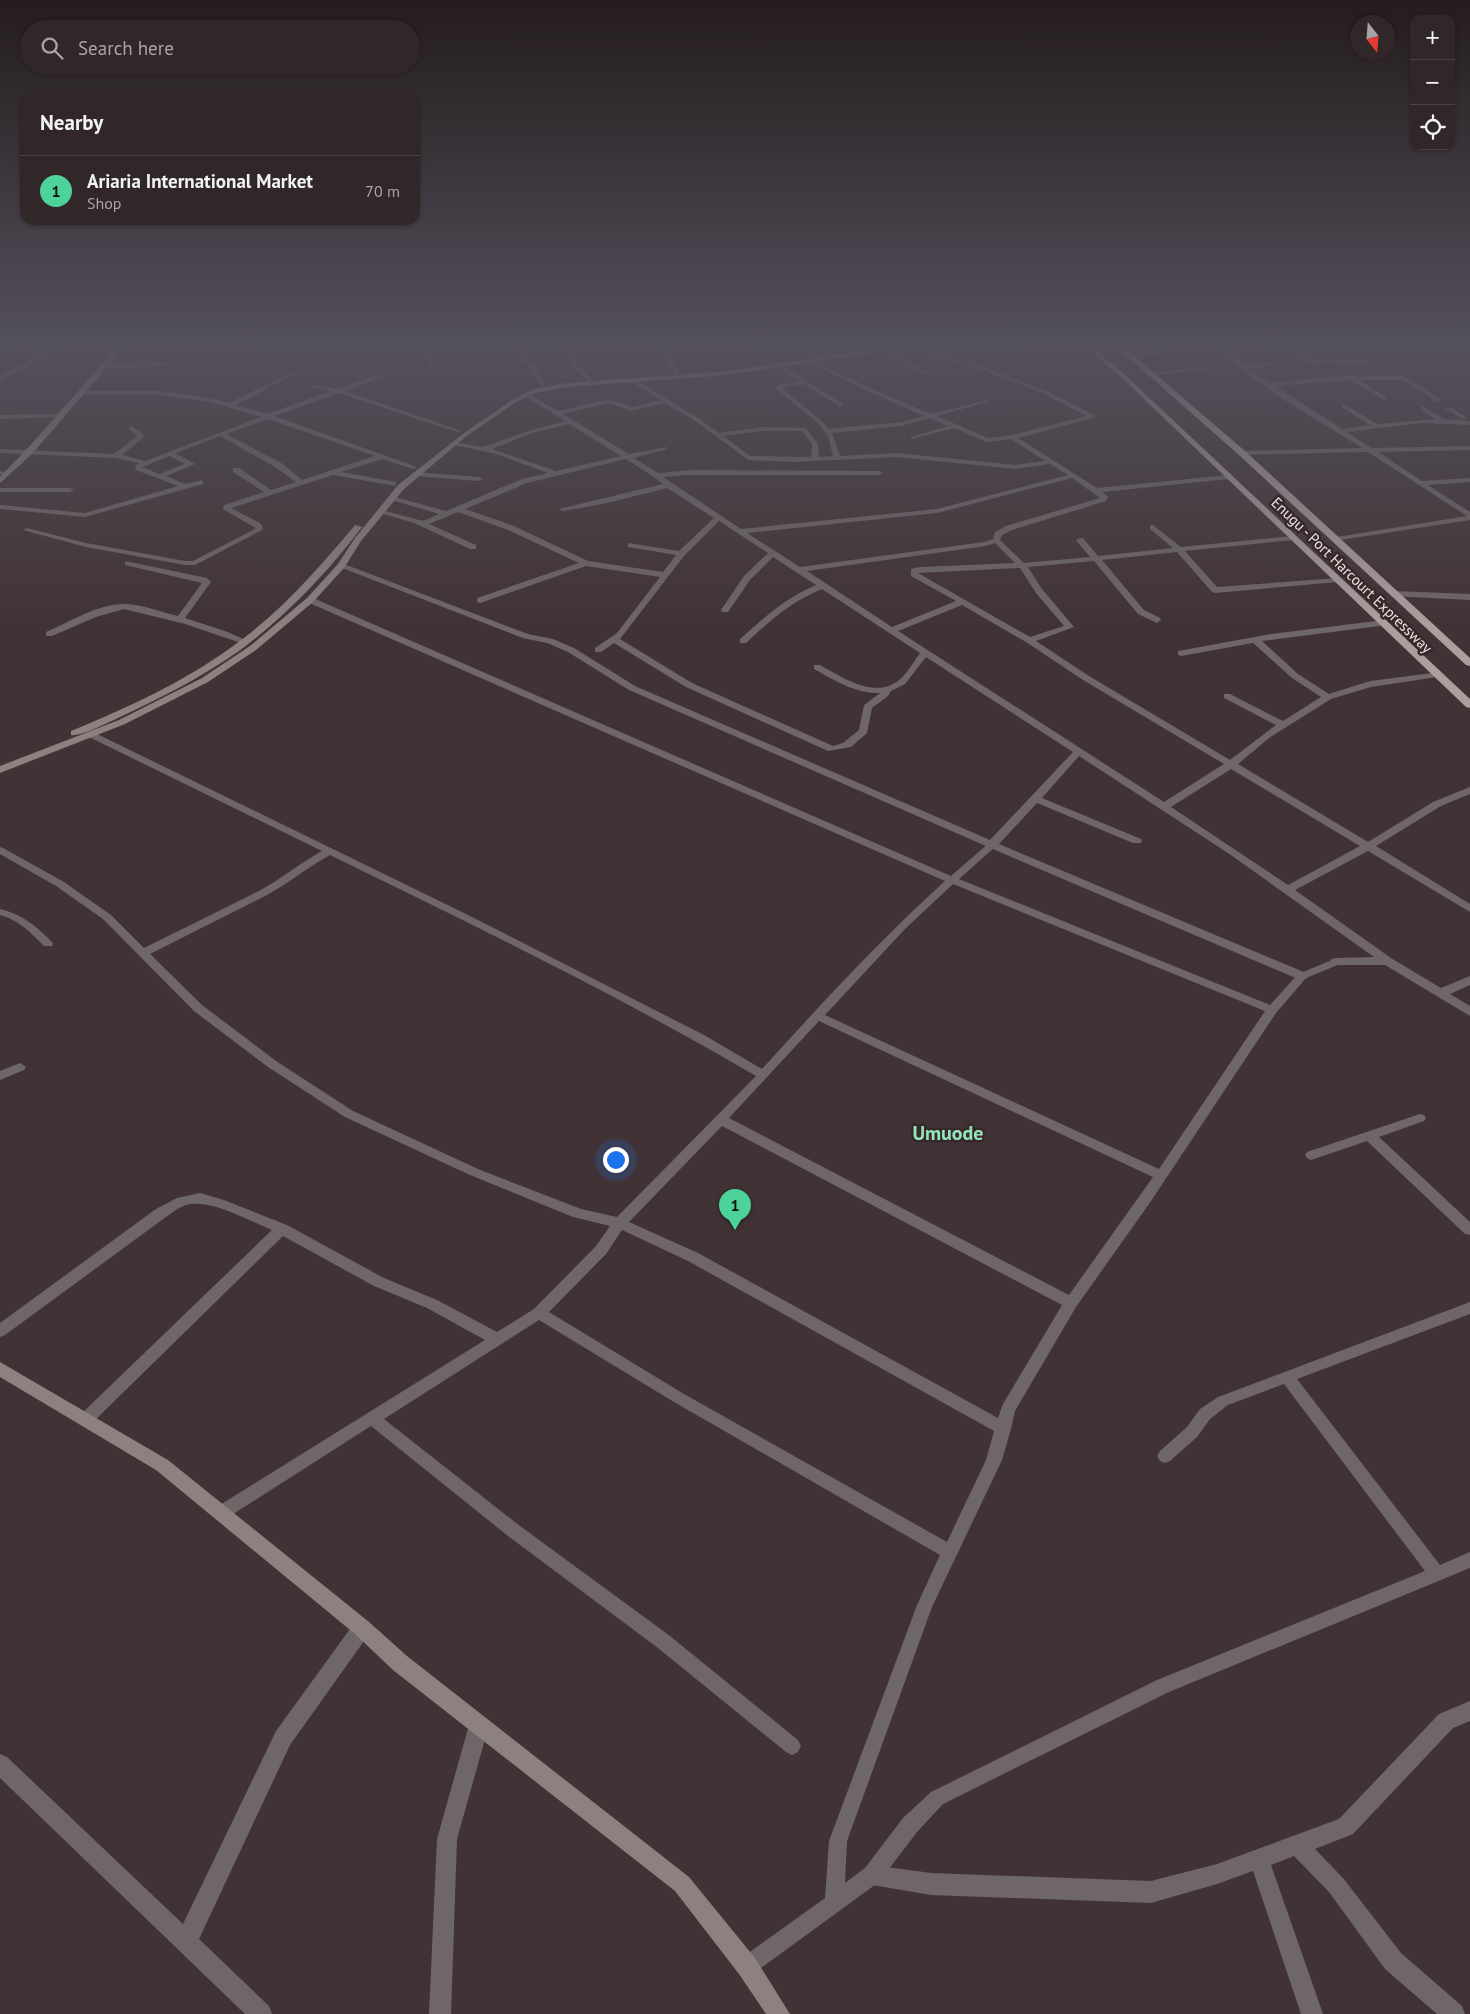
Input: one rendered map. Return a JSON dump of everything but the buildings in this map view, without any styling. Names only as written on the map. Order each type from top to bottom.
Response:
[{"type":"highway","name":"Enugu - Port Harcourt Expressway","points":[[1186,436],[1470,705]]},
{"type":"highway","name":"Enugu - Port Harcourt Expressway","points":[[1223,436],[1470,663]]},
{"type":"main road","points":[[0,481],[4,473],[28,453],[43,436]]},
{"type":"main road","points":[[0,770],[92,736],[205,680],[254,648],[310,600],[341,566],[414,470],[454,436]]},
{"type":"main road","points":[[0,761],[85,729],[218,661],[299,594],[334,556],[393,484],[464,436]]},
{"type":"main road","points":[[0,1369],[162,1465],[362,1628],[400,1663],[682,1884],[747,1966],[779,2014]]},
{"type":"street","points":[[116,456],[141,436]]},
{"type":"street","points":[[184,486],[139,468],[146,462],[216,436]]},
{"type":"street","points":[[225,436],[280,466],[300,482]]},
{"type":"street","points":[[325,436],[383,456],[414,470],[479,479]]},
{"type":"street","points":[[485,449],[519,436]]},
{"type":"street","points":[[592,436],[657,475],[668,485],[1232,851],[1387,961],[1470,1012]]},
{"type":"street","points":[[718,436],[745,460],[897,456],[1009,466],[1052,462]]},
{"type":"street","points":[[809,436],[814,444],[816,458]]},
{"type":"street","points":[[830,436],[837,457]]},
{"type":"street","points":[[913,438],[920,436]]},
{"type":"street","points":[[978,436],[987,440],[1016,436]]},
{"type":"street","points":[[1349,436],[1470,517]]},
{"type":"street","points":[[799,570],[986,544],[996,540],[998,534],[1002,531],[1052,514],[1104,500],[1104,497],[1096,490],[1012,437]]},
{"type":"street","points":[[453,444],[485,449],[520,459],[554,473]]},
{"type":"street","points":[[422,524],[517,484],[554,473],[664,448]]},
{"type":"street","points":[[1242,453],[1470,448]]},
{"type":"street","points":[[0,451],[116,456],[146,462]]},
{"type":"street","points":[[160,476],[191,464],[169,453]]},
{"type":"street","points":[[26,530],[86,545],[185,563],[195,563],[258,530],[259,527],[257,525],[228,509],[227,506],[383,456]]},
{"type":"street","points":[[685,473],[730,465]]},
{"type":"street","points":[[236,470],[268,492]]},
{"type":"street","points":[[331,472],[373,478],[393,484]]},
{"type":"street","points":[[657,475],[685,473],[878,473]]},
{"type":"street","points":[[740,531],[937,511],[1073,476]]},
{"type":"street","points":[[1096,490],[1229,477]]},
{"type":"street","points":[[1420,483],[1470,480]]},
{"type":"street","points":[[0,507],[85,515],[200,482]]},
{"type":"street","points":[[563,509],[603,502],[668,485]]},
{"type":"street","points":[[0,490],[70,490]]},
{"type":"street","points":[[389,501],[402,501],[446,514]]},
{"type":"street","points":[[458,509],[511,528],[586,563],[664,575]]},
{"type":"street","points":[[381,512],[422,524],[473,547]]},
{"type":"street","points":[[598,650],[615,640],[681,554],[718,517]]},
{"type":"street","points":[[1337,540],[1470,517]]},
{"type":"street","points":[[1153,527],[1178,548],[1215,590],[1338,580]]},
{"type":"street","points":[[1293,538],[1022,565],[920,569],[914,571],[918,576],[1029,640],[1086,678],[1470,909]]},
{"type":"street","points":[[996,540],[1022,565],[1039,591],[1070,627],[1029,640]]},
{"type":"street","points":[[1080,540],[1141,612],[1157,620]]},
{"type":"street","points":[[631,545],[681,554]]},
{"type":"street","points":[[725,610],[747,578],[773,553]]},
{"type":"street","points":[[128,563],[207,582],[180,619]]},
{"type":"street","points":[[480,600],[586,563]]},
{"type":"street","points":[[341,566],[526,636],[556,643],[586,658],[599,669],[632,688],[1302,976]]},
{"type":"street","points":[[743,641],[781,607],[796,597],[823,585]]},
{"type":"street","points":[[1394,594],[1470,596]]},
{"type":"street","points":[[310,600],[950,879],[1272,1010]]},
{"type":"street","points":[[892,630],[964,601]]},
{"type":"street","points":[[49,634],[120,607],[132,608],[213,628],[244,641]]},
{"type":"street","points":[[1180,653],[1255,640],[1384,624]]},
{"type":"street","points":[[615,640],[689,684],[832,748],[847,745],[864,731],[868,707],[885,694],[888,689]]},
{"type":"street","points":[[1255,640],[1295,676],[1328,697]]},
{"type":"street","points":[[817,667],[868,690],[888,689],[898,685],[905,679],[925,652]]},
{"type":"street","points":[[1164,807],[1230,765],[1266,736],[1328,697],[1370,684],[1437,674]]},
{"type":"street","points":[[1227,696],[1283,725]]},
{"type":"street","points":[[92,736],[330,851],[700,1038],[764,1075]]},
{"type":"street","points":[[221,1513],[539,1313],[601,1250],[620,1223],[764,1075],[816,1015],[950,879],[992,844],[1078,752]]},
{"type":"street","points":[[1287,890],[1367,847],[1437,804],[1470,790]]},
{"type":"street","points":[[1036,799],[1137,841]]},
{"type":"street","points":[[0,850],[60,884],[107,917],[198,1008],[272,1064],[349,1114],[474,1172],[578,1213],[620,1223],[693,1257],[1004,1429]]},
{"type":"street","points":[[143,953],[281,884],[304,865],[330,851]]},
{"type":"street","points":[[0,912],[19,918],[28,924],[48,944]]},
{"type":"street","points":[[834,1903],[838,1841],[925,1605],[994,1460],[1008,1409],[1071,1303],[1161,1175],[1272,1010],[1302,976],[1336,962],[1387,961]]},
{"type":"street","points":[[1441,994],[1470,980]]},
{"type":"street","points":[[816,1015],[1161,1175]]},
{"type":"street","points":[[0,1076],[20,1067]]},
{"type":"street","points":[[1311,1155],[1420,1118]]},
{"type":"street","points":[[720,1119],[1071,1303]]},
{"type":"street","points":[[1369,1135],[1470,1230]]},
{"type":"street","points":[[0,1331],[161,1213],[182,1201],[200,1198],[219,1203],[282,1229],[379,1282],[432,1304],[496,1339]]},
{"type":"street","points":[[85,1420],[282,1229]]},
{"type":"street","points":[[1166,1456],[1192,1432],[1205,1414],[1223,1401],[1470,1308]]},
{"type":"street","points":[[539,1313],[679,1398],[951,1553]]},
{"type":"street","points":[[1287,1377],[1437,1574]]},
{"type":"street","points":[[372,1418],[514,1531],[664,1642],[792,1746]]},
{"type":"street","points":[[747,1966],[872,1875],[910,1825],[937,1798],[1164,1686],[1470,1560]]},
{"type":"street","points":[[186,1942],[283,1738],[362,1628]]},
{"type":"street","points":[[872,1875],[931,1884],[1151,1892],[1217,1874],[1346,1827],[1446,1721],[1470,1711]]},
{"type":"street","points":[[440,2014],[447,1838],[479,1725]]},
{"type":"street","points":[[0,1764],[261,2014]]},
{"type":"street","points":[[1297,1845],[1336,1885],[1393,1961],[1454,2014]]},
{"type":"street","points":[[1259,1859],[1312,2014]]},
{"type":"place","name":"Ariaria International Market","points":[[735,1230]]},
{"type":"district","name":"Umuode","points":[[948,1133]]}]
